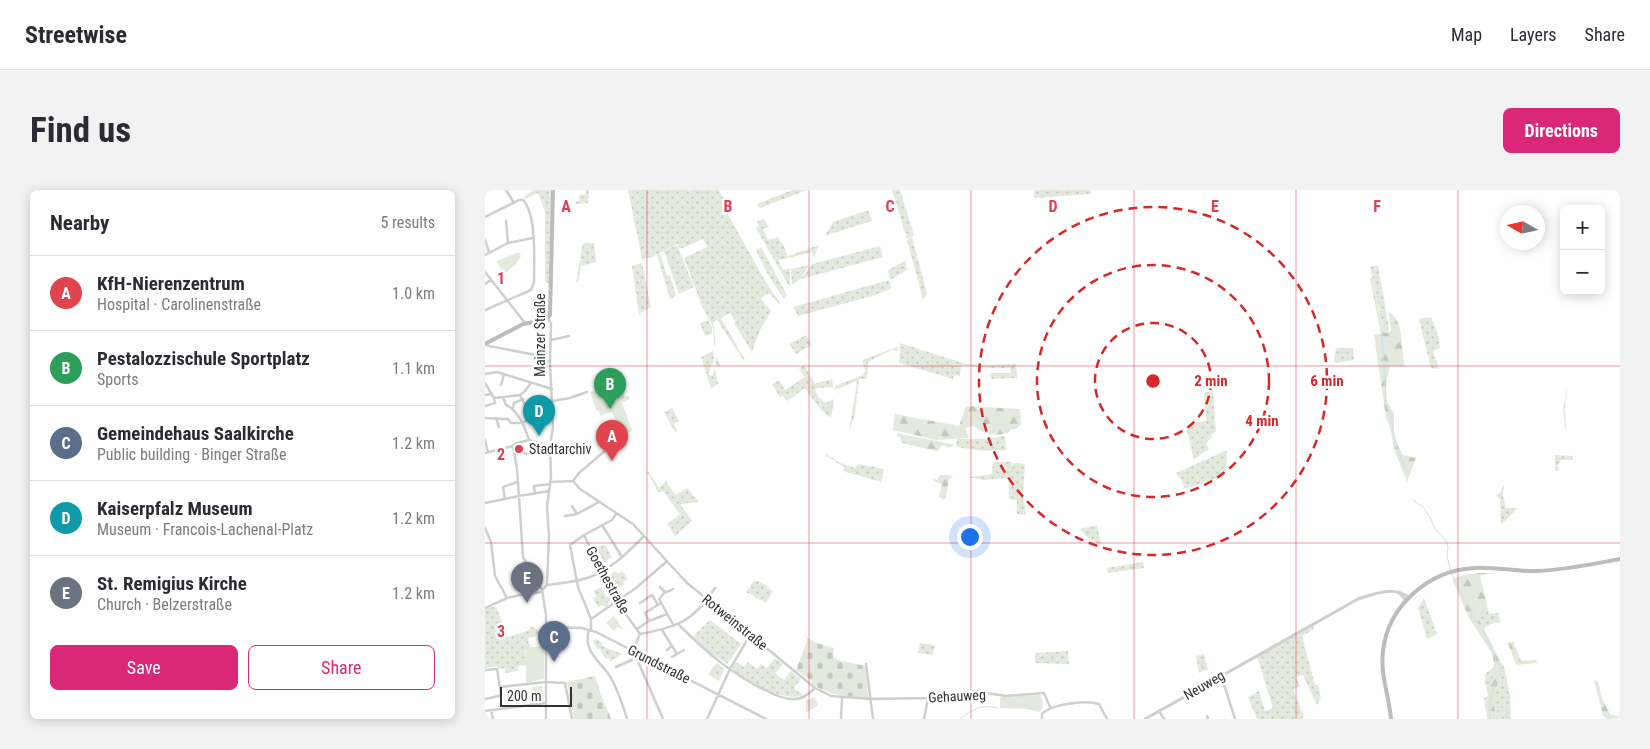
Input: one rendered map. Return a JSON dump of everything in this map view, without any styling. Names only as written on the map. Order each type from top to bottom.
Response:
[{"type":"main road","name":"Mainzer Straße","points":[[548,318],[551,295],[553,190]]},
{"type":"main road","points":[[486,344],[525,324],[543,321],[548,318]]},
{"type":"main road","points":[[1391,719],[1382,669],[1383,647],[1392,620],[1408,598],[1427,583],[1448,573],[1480,568],[1542,571],[1620,559]]},
{"type":"street","points":[[507,190],[514,203]]},
{"type":"street","points":[[485,215],[523,200],[530,212],[533,238],[533,286],[531,290],[485,310]]},
{"type":"street","points":[[506,221],[508,243]]},
{"type":"street","points":[[485,255],[508,243],[533,238]]},
{"type":"street","points":[[485,240],[489,252]]},
{"type":"street","points":[[485,272],[525,324]]},
{"type":"street","points":[[485,284],[491,280]]},
{"type":"street","name":"Mainzer Straße","points":[[547,585],[549,535],[547,506],[550,446],[553,427],[550,362],[551,324],[548,318]]},
{"type":"street","points":[[551,340],[569,336]]},
{"type":"street","points":[[486,344],[490,347],[536,355],[550,362]]},
{"type":"street","points":[[485,374],[491,372],[503,374],[530,384],[552,389]]},
{"type":"street","points":[[501,385],[503,374]]},
{"type":"street","points":[[485,383],[495,403],[485,406]]},
{"type":"street","points":[[494,398],[520,394],[530,384]]},
{"type":"street","points":[[552,400],[564,399],[587,392]]},
{"type":"street","points":[[485,395],[491,394]]},
{"type":"street","points":[[513,394],[513,408]]},
{"type":"street","points":[[485,418],[508,419],[511,423],[522,423],[528,420],[526,408],[520,394]]},
{"type":"street","points":[[503,397],[506,405],[513,408],[529,440]]},
{"type":"street","points":[[514,402],[523,399]]},
{"type":"street","points":[[496,418],[499,427]]},
{"type":"street","points":[[535,493],[534,486],[573,481],[579,473],[621,437]]},
{"type":"street","points":[[485,440],[487,452],[529,440],[550,446]]},
{"type":"street","points":[[513,446],[523,557],[542,591],[546,628],[546,719]]},
{"type":"street","points":[[514,452],[530,454],[550,452]]},
{"type":"street","name":"Rotweinstraße","points":[[573,481],[580,489],[633,524],[667,562],[707,601],[815,688],[831,696],[871,699]]},
{"type":"street","points":[[505,500],[503,487],[517,482]]},
{"type":"street","points":[[485,503],[549,491]]},
{"type":"street","points":[[565,516],[577,514],[599,502]]},
{"type":"street","points":[[572,506],[577,514]]},
{"type":"street","points":[[616,514],[612,520],[602,524],[569,545],[577,581],[591,619],[587,640],[590,652],[610,677],[627,719]]},
{"type":"street","points":[[602,524],[622,557]]},
{"type":"street","points":[[485,528],[495,576],[507,598]]},
{"type":"street","name":"Goethestraße","points":[[584,535],[617,602],[641,634]]},
{"type":"street","points":[[485,608],[520,594],[542,591],[547,585],[589,578],[622,557],[644,536]]},
{"type":"street","points":[[591,619],[636,588],[667,562]]},
{"type":"street","points":[[660,587],[665,592]]},
{"type":"street","points":[[663,719],[633,650],[641,634],[679,625],[693,615],[707,601],[715,588]]},
{"type":"street","points":[[659,604],[659,599],[665,592],[673,589]]},
{"type":"street","name":"Neuweg","points":[[1145,719],[1353,601],[1382,591],[1394,590],[1408,598]]},
{"type":"street","points":[[641,603],[652,595],[674,626]]},
{"type":"street","points":[[649,621],[645,613],[659,604]]},
{"type":"street","points":[[637,629],[649,621],[667,614]]},
{"type":"street","points":[[679,625],[700,646],[749,682],[784,698],[798,699],[809,694],[815,688]]},
{"type":"street","name":"Grundstraße","points":[[546,628],[590,630],[633,650],[766,719]]},
{"type":"street","points":[[662,630],[677,654]]},
{"type":"street","points":[[707,719],[729,669],[749,635]]},
{"type":"street","points":[[667,650],[672,646]]},
{"type":"street","points":[[672,657],[685,650]]},
{"type":"street","points":[[616,667],[636,658]]},
{"type":"street","points":[[866,664],[873,719]]},
{"type":"street","points":[[485,670],[496,668],[500,687],[500,696],[485,699]]},
{"type":"street","points":[[1221,675],[1235,719]]},
{"type":"street","points":[[500,687],[546,682],[565,683],[572,719]]},
{"type":"street","name":"Gehauweg","points":[[871,699],[928,698],[975,693],[1006,696],[1044,694],[1050,707]]},
{"type":"street","points":[[841,719],[842,698]]},
{"type":"street","points":[[924,719],[928,698]]},
{"type":"street","points":[[485,711],[546,703]]},
{"type":"street","points":[[1042,719],[1042,714],[1050,707],[1079,703],[1099,704],[1107,719]]},
{"type":"street","points":[[491,710],[493,719]]},
{"type":"street","points":[[1159,711],[1164,719]]},
{"type":"green space","points":[[533,190],[551,190],[549,283],[545,282],[545,211],[538,193],[525,199],[525,196]]},
{"type":"green space","points":[[586,190],[589,190],[588,203],[575,204],[575,202],[579,201],[579,195],[586,194]]},
{"type":"green space","points":[[628,190],[719,190],[728,207],[726,211],[764,279],[780,303],[769,293],[762,297],[761,299],[771,311],[760,330],[752,352],[730,313],[721,318],[744,361],[717,320],[713,323],[716,344],[714,346],[713,328],[702,306],[684,258],[707,247],[703,239],[680,249],[677,244],[650,258],[642,259]]},
{"type":"green space","points":[[793,190],[807,190],[760,208],[757,204]]},
{"type":"green space","points":[[892,190],[900,190],[914,235],[907,239]]},
{"type":"green space","points":[[1034,190],[1090,190],[1091,194],[1034,198]]},
{"type":"green space","points":[[868,210],[872,221],[825,236],[833,222]]},
{"type":"green space","points":[[764,219],[769,227],[763,229],[768,240],[778,237],[785,248],[788,258],[778,260],[783,270],[790,268],[790,288],[756,228],[759,226],[757,221]]},
{"type":"green space","points":[[912,237],[927,294],[923,299],[907,240]]},
{"type":"green space","points":[[583,243],[594,243],[596,262],[581,266],[578,282],[576,282]]},
{"type":"green space","points":[[677,245],[694,287],[679,294],[664,251]]},
{"type":"green space","points":[[819,245],[814,258],[812,252],[789,258],[788,256]]},
{"type":"green space","points":[[880,246],[883,257],[801,279],[812,264]]},
{"type":"green space","points":[[761,247],[787,295],[784,299],[768,275],[756,250]]},
{"type":"green space","points":[[519,252],[521,256],[516,264],[503,275],[497,261]]},
{"type":"green space","points":[[660,253],[667,276],[670,275],[676,296],[670,299],[657,255]]},
{"type":"green space","points":[[905,261],[907,270],[890,280],[888,270]]},
{"type":"green space","points":[[642,263],[651,307],[639,314],[632,266]]},
{"type":"green space","points":[[809,265],[801,278],[792,285],[791,269]]},
{"type":"green space","points":[[1378,265],[1389,328],[1388,331],[1384,332],[1370,267]]},
{"type":"green space","points":[[1370,278],[1372,278],[1384,333],[1391,331],[1388,311],[1398,322],[1400,329],[1405,367],[1390,366],[1386,383],[1387,402],[1394,413],[1394,432],[1397,444],[1403,455],[1416,458],[1407,482],[1394,449],[1390,427],[1386,418],[1374,335],[1381,334]]},
{"type":"green space","points":[[889,280],[891,289],[872,296],[798,316],[793,307]]},
{"type":"green space","points":[[1431,317],[1439,338],[1440,348],[1433,351],[1439,369],[1431,368],[1419,319]]},
{"type":"green space","points":[[708,320],[712,328],[712,334],[705,336],[700,323]]},
{"type":"green space","points":[[806,335],[812,345],[796,354],[789,344]]},
{"type":"green space","points":[[900,343],[966,364],[1016,364],[1017,378],[991,379],[991,373],[1011,373],[1010,368],[961,365],[960,376],[954,375],[953,379],[899,363]]},
{"type":"green space","points":[[898,347],[898,351],[892,350],[868,362],[867,379],[859,379],[855,414],[849,432],[857,381],[835,390],[835,386],[863,375],[865,370],[862,360]]},
{"type":"green space","points":[[1336,348],[1353,348],[1354,360],[1334,363]]},
{"type":"green space","points":[[715,350],[716,357],[721,366],[716,366]]},
{"type":"green space","points":[[713,351],[714,362],[708,374],[712,376],[715,369],[718,384],[711,388],[701,357]]},
{"type":"green space","points":[[804,365],[815,384],[832,379],[833,387],[817,388],[815,390],[819,398],[826,403],[834,399],[831,418],[825,414],[818,399],[824,414],[805,388],[787,401],[783,396],[780,397],[772,384],[779,380],[785,390],[805,377],[799,369]]},
{"type":"green space","points":[[620,383],[625,396],[629,396],[630,399],[619,403],[613,385]]},
{"type":"green space","points":[[613,385],[619,402],[622,402],[632,431],[625,434],[621,434],[612,412],[600,416],[590,392]]},
{"type":"green space","points":[[1568,385],[1565,408],[1566,431],[1563,409]]},
{"type":"green space","points":[[1213,391],[1216,431],[1206,443],[1209,449],[1194,460],[1186,426],[1206,420],[1204,393]]},
{"type":"green space","points":[[966,406],[1020,409],[1021,424],[1016,429],[1011,429],[1008,433],[998,435],[982,432],[974,426],[965,428],[969,438],[936,440],[893,430],[895,414],[959,426]]},
{"type":"green space","points":[[672,408],[679,421],[674,423],[677,431],[675,432],[664,412]]},
{"type":"green space","points":[[898,433],[954,445],[950,448],[942,445],[936,451],[902,443],[900,437],[897,436]]},
{"type":"green space","points":[[1005,436],[1006,450],[983,451],[956,447],[957,439],[988,439]]},
{"type":"green space","points":[[1227,450],[1226,472],[1224,476],[1184,489],[1183,482],[1176,473]]},
{"type":"green space","points":[[826,454],[840,463],[855,468],[858,464],[884,469],[881,482],[843,471],[844,467]]},
{"type":"green space","points":[[1555,455],[1572,456],[1573,460],[1561,460],[1558,465],[1559,471],[1555,471]]},
{"type":"green space","points":[[993,462],[1012,462],[1009,478],[983,480],[959,475],[971,477],[1007,472],[992,474]]},
{"type":"green space","points":[[1014,463],[1025,464],[1023,493],[1026,515],[1017,514],[1017,500],[1009,499],[1009,475]]},
{"type":"green space","points":[[648,471],[659,488],[667,480],[667,483],[676,495],[687,488],[699,502],[680,504],[692,521],[675,536],[667,524],[680,514],[663,491],[658,492]]},
{"type":"green space","points":[[940,475],[953,477],[949,479],[944,500],[939,497],[942,484],[933,481],[933,479],[937,480]]},
{"type":"green space","points":[[1504,483],[1503,496],[1506,508],[1518,508],[1501,525],[1500,500],[1496,495],[1501,492]]},
{"type":"green space","points":[[1097,525],[1101,546],[1085,535],[1080,529]]},
{"type":"green space","points":[[605,545],[612,557],[604,562],[597,548]]},
{"type":"green space","points":[[1143,562],[1144,568],[1108,573],[1107,568]]},
{"type":"green space","points":[[615,571],[618,574],[622,571],[628,579],[618,589],[611,577],[608,579],[607,577]]},
{"type":"green space","points":[[1476,573],[1494,573],[1480,576],[1487,605],[1478,613],[1479,620],[1502,664],[1493,702],[1495,712],[1507,705],[1508,713],[1495,719],[1487,719],[1484,698],[1488,696],[1486,686],[1493,682],[1494,663],[1492,653],[1469,618],[1452,579]]},
{"type":"green space","points":[[755,580],[768,586],[767,588],[773,591],[766,603],[746,592]]},
{"type":"green space","points":[[601,587],[606,597],[611,595],[615,602],[611,603],[609,601],[607,603],[609,606],[606,608],[603,605],[598,607],[593,598],[596,596],[593,591]]},
{"type":"green space","points":[[1424,598],[1437,634],[1427,639],[1418,608]]},
{"type":"green space","points":[[1487,605],[1489,614],[1498,613],[1501,623],[1496,622],[1485,627],[1485,631],[1479,620],[1478,613]]},
{"type":"green space","points":[[496,606],[508,637],[529,630],[531,626],[540,631],[540,635],[528,638],[529,645],[525,646],[526,665],[518,666],[518,671],[505,673],[505,668],[498,669],[497,666],[485,668],[485,609]]},
{"type":"green space","points":[[614,616],[623,629],[617,627],[614,631],[606,623]]},
{"type":"green space","points":[[710,620],[741,644],[727,664],[708,651],[693,636]]},
{"type":"green space","points":[[1313,626],[1314,629],[1302,636],[1315,685],[1318,685],[1321,698],[1317,705],[1303,675],[1296,677],[1300,686],[1293,690],[1304,716],[1302,719],[1257,719],[1248,697],[1259,691],[1265,711],[1273,708],[1257,657]]},
{"type":"green space","points":[[807,637],[816,643],[834,648],[833,657],[838,660],[865,666],[868,698],[838,695],[824,691],[796,670]]},
{"type":"green space","points":[[596,639],[603,643],[602,646],[622,654],[610,662],[608,658],[605,659],[600,649],[597,649],[593,641]]},
{"type":"green space","points":[[1513,641],[1521,661],[1536,660],[1537,663],[1516,665],[1508,643]]},
{"type":"green space","points":[[920,643],[935,645],[933,655],[918,653]]},
{"type":"green space","points":[[530,644],[531,647],[544,646],[544,679],[526,683],[525,645]]},
{"type":"green space","points":[[1068,651],[1069,664],[1035,663],[1035,653]]},
{"type":"green space","points":[[1204,654],[1208,669],[1199,673],[1196,656]]},
{"type":"green space","points":[[775,658],[783,664],[775,673],[784,680],[791,671],[801,679],[794,688],[803,695],[795,697],[776,694],[748,681],[733,670],[736,662],[744,667],[748,662],[757,669],[761,664],[767,668]]},
{"type":"green space","points":[[717,663],[724,669],[719,681],[708,674]]},
{"type":"green space","points":[[1502,664],[1510,696],[1511,719],[1495,719],[1507,705],[1495,712],[1493,702]]},
{"type":"green space","points":[[1493,668],[1493,682],[1486,686],[1484,682],[1485,674]]},
{"type":"green space","points":[[595,676],[611,719],[574,719],[567,682]]},
{"type":"green space","points":[[1594,680],[1598,681],[1602,699],[1610,714],[1620,717],[1620,719],[1607,719],[1603,716]]},
{"type":"green space","points":[[542,684],[544,701],[530,704],[529,697],[533,693],[532,687],[542,686]]},
{"type":"green space","points":[[1041,695],[1043,707],[1040,712],[1027,709],[1000,708],[1000,697]]},
{"type":"green space","points":[[815,697],[818,706],[806,712],[806,700]]},
{"type":"waterway","points":[[1382,335],[1386,404],[1397,448],[1407,472]]},
{"type":"waterway","points":[[1413,500],[1422,506],[1434,527],[1446,541],[1448,547],[1447,557],[1451,571]]},
{"type":"waterway","points":[[1452,574],[1473,617],[1485,633],[1500,666],[1501,672],[1494,685],[1489,708],[1490,719]]},
{"type":"waterway","points":[[960,719],[977,708],[998,708]]},
{"type":"place","name":"Pestalozzischule Sportplatz","points":[[610,409]]},
{"type":"place","name":"Kaiserpfalz Museum","points":[[539,436]]},
{"type":"place","name":"Stadtarchiv","points":[[519,449]]},
{"type":"place","name":"KfH-Nierenzentrum","points":[[612,461]]},
{"type":"place","name":"St. Remigius Kirche","points":[[527,603]]},
{"type":"place","name":"Gemeindehaus Saalkirche","points":[[554,662]]}]
